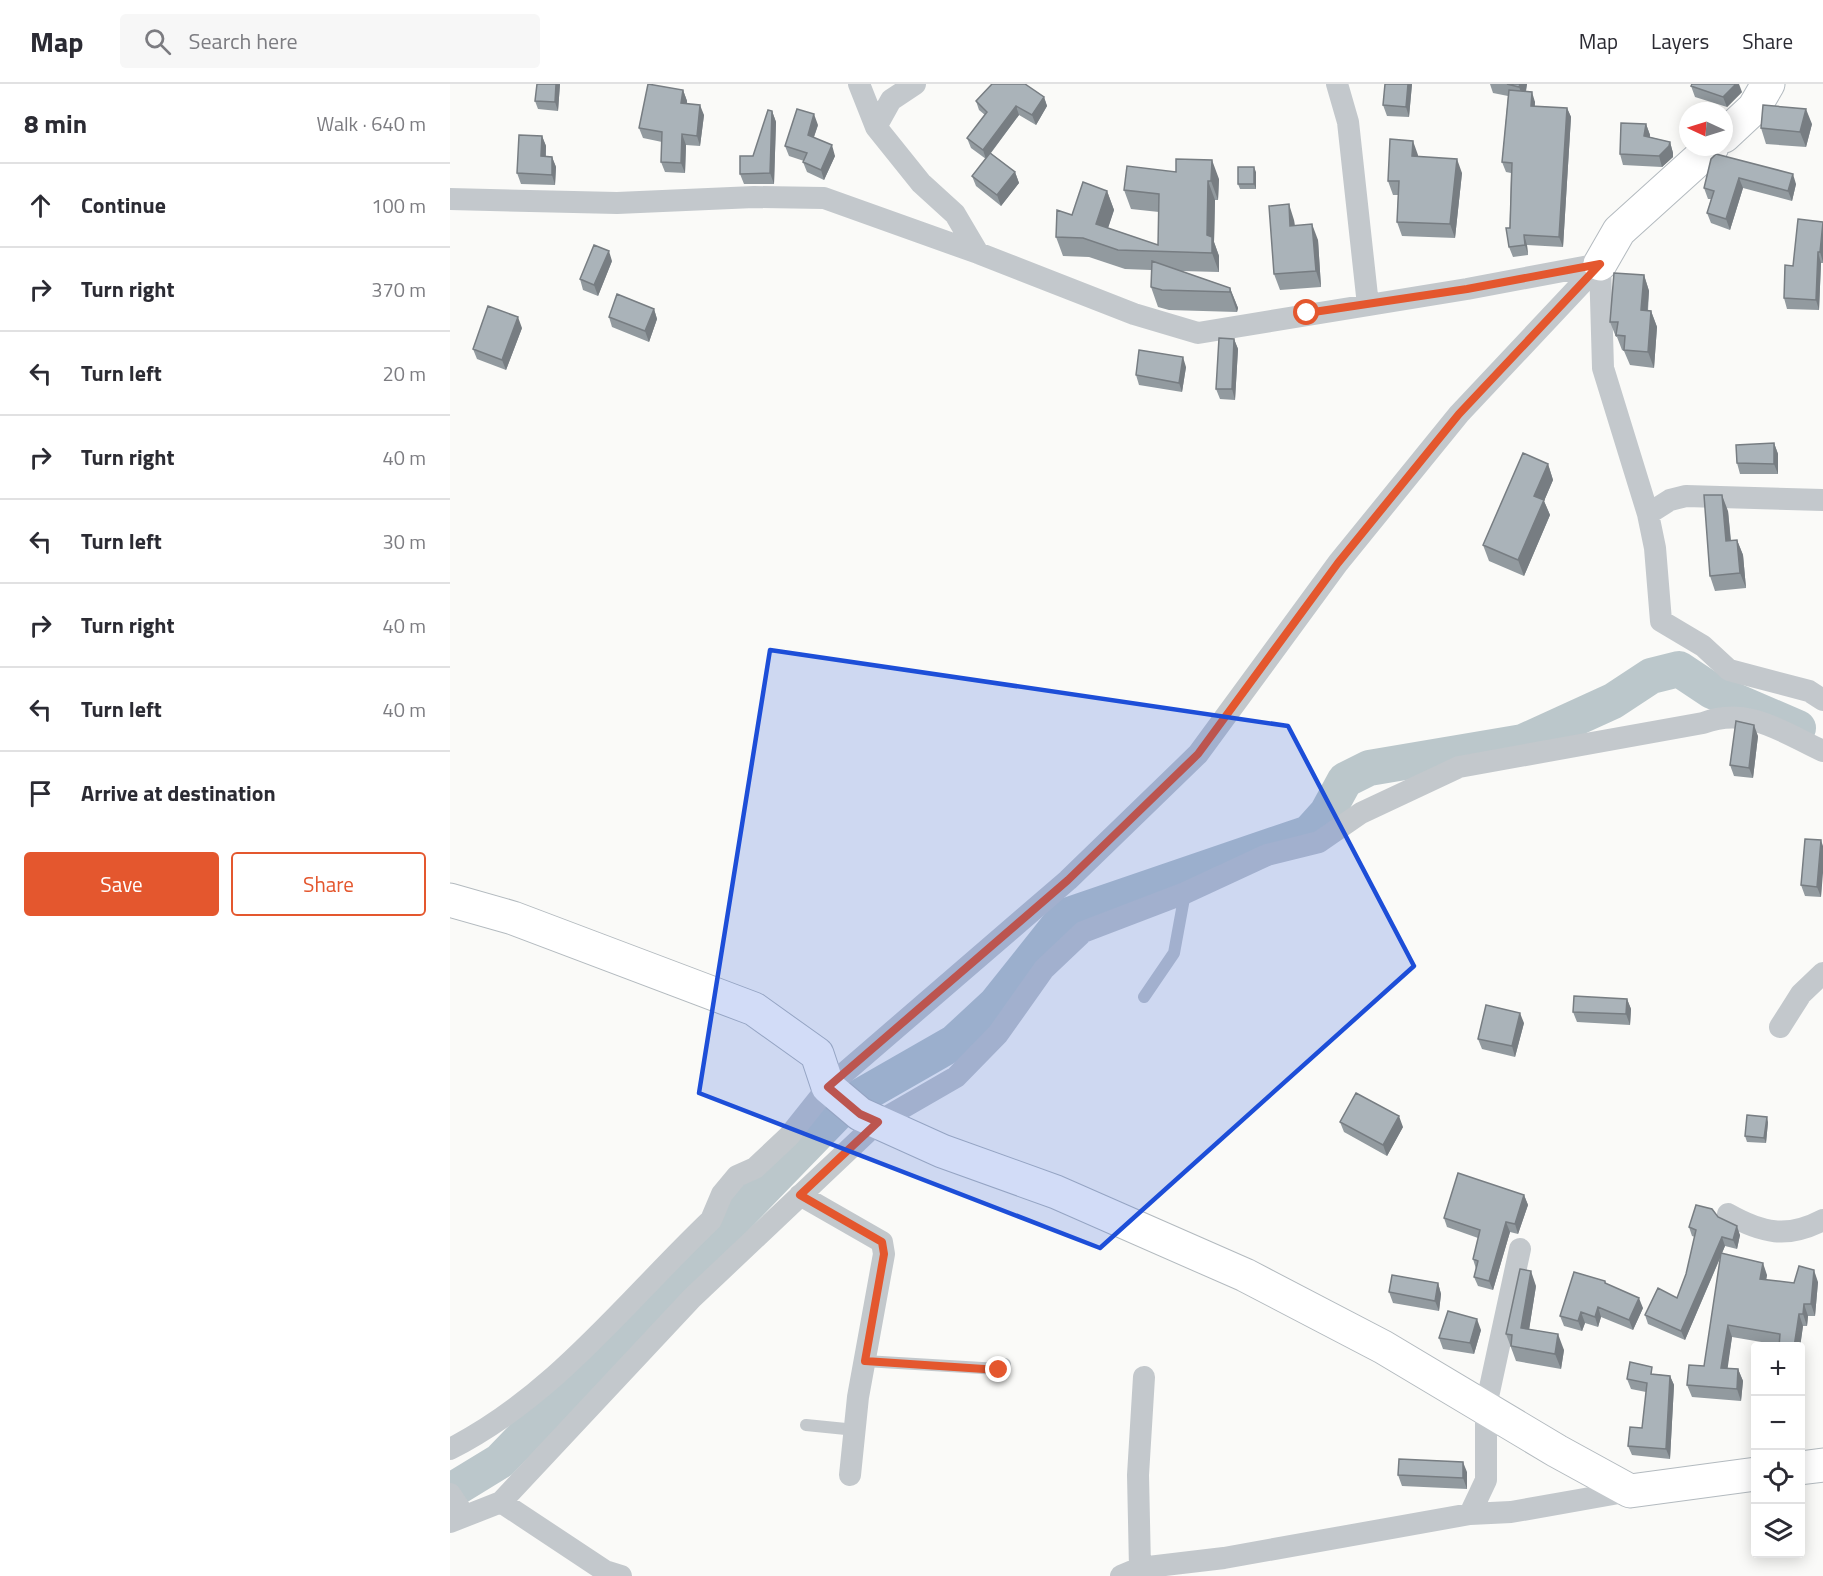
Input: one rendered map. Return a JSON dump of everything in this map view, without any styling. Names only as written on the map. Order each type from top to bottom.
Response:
[{"type":"street","points":[[859,84],[876,127],[921,183],[955,214],[978,253]]},
{"type":"street","points":[[876,127],[891,100],[915,84]]},
{"type":"street","points":[[1337,84],[1348,122],[1368,305]]},
{"type":"street","points":[[1733,128],[1755,108],[1768,84]]},
{"type":"street","points":[[450,1449],[514,1409],[556,1375],[711,1220],[722,1194],[737,1176],[755,1168],[789,1137],[828,1087],[1068,880],[1198,754],[1338,563],[1459,414],[1600,264],[1618,231],[1702,156]]},
{"type":"street","points":[[450,199],[617,202],[754,197],[824,198],[978,253],[1134,314],[1198,333],[1600,264]]},
{"type":"street","points":[[1600,264],[1603,368],[1648,514],[1655,548],[1660,621],[1703,646],[1729,670],[1809,691],[1823,699]]},
{"type":"street","points":[[1648,514],[1670,500],[1686,496],[1823,500]]},
{"type":"street","points":[[450,1494],[457,1518],[501,1502],[692,1298],[878,1122],[956,1077],[998,1034],[1044,969],[1083,932],[1185,893],[1267,855],[1319,842],[1360,813],[1459,767],[1703,723],[1723,716],[1750,718],[1823,751]]},
{"type":"street","points":[[450,900],[513,918],[754,1009],[817,1054],[828,1087],[860,1114],[942,1151],[1056,1192],[1245,1275],[1383,1347],[1486,1406],[1557,1451],[1630,1491]]},
{"type":"street","points":[[1780,1027],[1801,994],[1823,973]]},
{"type":"street","points":[[800,1195],[882,1242],[884,1254],[865,1361],[850,1475]]},
{"type":"street","points":[[1728,1214],[1753,1228],[1779,1231],[1802,1231],[1823,1220]]},
{"type":"street","points":[[1470,1514],[1486,1480],[1486,1406],[1520,1249]]},
{"type":"street","points":[[1144,1377],[1131,1572],[1224,1558],[1470,1514],[1511,1512],[1630,1491],[1751,1475]]},
{"type":"street","points":[[1805,1467],[1823,1465]]},
{"type":"street","points":[[501,1502],[604,1571],[621,1576]]},
{"type":"lane","points":[[1144,998],[1174,953],[1185,893]]},
{"type":"lane","points":[[865,1361],[999,1370],[1005,1364]]},
{"type":"lane","points":[[806,1425],[856,1430]]},
{"type":"highlighted area","points":[[770,650],[1288,726],[1414,966],[1100,1248],[699,1093]]},
{"type":"building","points":[[537,84],[556,84],[555,102],[535,101]]},
{"type":"building","points":[[648,84],[683,90],[681,103],[700,105],[697,136],[682,134],[681,163],[661,162],[662,132],[639,128]]},
{"type":"building","points":[[992,84],[1025,84],[1044,97],[1032,115],[1016,106],[983,150],[967,138],[987,112],[976,101]]},
{"type":"building","points":[[1385,84],[1408,84],[1406,107],[1383,105]]},
{"type":"building","points":[[1692,84],[1736,84],[1723,97],[1691,86]]},
{"type":"building","points":[[1509,90],[1532,92],[1531,106],[1567,108],[1559,237],[1524,235],[1525,245],[1509,247],[1506,228],[1510,228],[1512,163],[1502,162]]},
{"type":"building","points":[[1763,105],[1806,109],[1800,132],[1761,128]]},
{"type":"building","points":[[797,109],[814,114],[808,135],[832,145],[821,170],[803,162],[807,153],[785,146]]},
{"type":"building","points":[[768,110],[772,111],[770,173],[740,174],[740,156],[753,156]]},
{"type":"building","points":[[1621,123],[1646,124],[1644,136],[1670,142],[1669,146],[1659,156],[1620,154]]},
{"type":"building","points":[[519,135],[542,136],[541,156],[552,157],[552,175],[517,173]]},
{"type":"building","points":[[1390,139],[1413,141],[1412,156],[1457,159],[1450,224],[1397,222],[1399,181],[1388,181]]},
{"type":"building","points":[[990,153],[1015,172],[997,195],[972,176]]},
{"type":"building","points":[[1714,156],[1724,156],[1793,174],[1788,191],[1739,178],[1726,219],[1707,213],[1714,191],[1704,188],[1711,159]]},
{"type":"building","points":[[1176,159],[1212,160],[1211,181],[1208,181],[1207,235],[1212,237],[1212,253],[1118,250],[1083,238],[1056,237],[1057,210],[1072,215],[1083,182],[1107,191],[1096,224],[1158,245],[1159,194],[1124,190],[1127,166],[1176,172]]},
{"type":"building","points":[[1238,167],[1254,167],[1254,184],[1238,184]]},
{"type":"building","points":[[1289,204],[1290,226],[1312,224],[1316,271],[1274,274],[1269,206]]},
{"type":"building","points":[[1798,219],[1823,222],[1820,252],[1818,252],[1816,300],[1784,298],[1785,265],[1793,266]]},
{"type":"building","points":[[594,245],[609,251],[594,285],[580,279]]},
{"type":"building","points":[[1152,261],[1230,288],[1230,292],[1162,290],[1151,287]]},
{"type":"building","points":[[1614,273],[1644,275],[1641,310],[1651,311],[1648,352],[1624,350],[1625,336],[1616,335],[1618,322],[1610,322]]},
{"type":"building","points":[[617,294],[654,309],[645,331],[609,317]]},
{"type":"building","points":[[488,306],[518,317],[502,360],[473,349]]},
{"type":"building","points":[[1219,338],[1234,339],[1232,389],[1216,389]]},
{"type":"building","points":[[1139,350],[1183,357],[1179,383],[1136,375]]},
{"type":"building","points":[[1774,443],[1774,464],[1737,463],[1736,445]]},
{"type":"building","points":[[1523,453],[1548,464],[1534,496],[1544,500],[1518,560],[1483,545]]},
{"type":"building","points":[[1704,495],[1722,495],[1726,541],[1737,540],[1740,573],[1710,576]]},
{"type":"building","points":[[1736,721],[1754,725],[1749,768],[1730,765]]},
{"type":"building","points":[[1805,839],[1821,840],[1817,887],[1801,885]]},
{"type":"building","points":[[1574,996],[1627,999],[1626,1014],[1573,1012]]},
{"type":"building","points":[[1486,1005],[1520,1013],[1512,1046],[1478,1039]]},
{"type":"building","points":[[1356,1093],[1399,1116],[1383,1145],[1340,1122]]},
{"type":"building","points":[[1747,1115],[1767,1117],[1764,1138],[1745,1136]]},
{"type":"building","points":[[1458,1173],[1524,1195],[1515,1224],[1506,1222],[1489,1281],[1474,1277],[1478,1261],[1473,1259],[1480,1230],[1444,1218]]},
{"type":"building","points":[[1696,1205],[1712,1209],[1718,1217],[1737,1226],[1733,1240],[1722,1237],[1681,1331],[1645,1315],[1658,1288],[1677,1298],[1686,1274],[1696,1230],[1689,1227]]},
{"type":"building","points":[[1721,1253],[1763,1263],[1760,1279],[1794,1283],[1799,1266],[1814,1270],[1811,1304],[1804,1304],[1803,1314],[1799,1314],[1795,1342],[1779,1342],[1780,1334],[1728,1325],[1721,1368],[1738,1369],[1737,1389],[1687,1385],[1689,1365],[1704,1366]]},
{"type":"building","points":[[1520,1269],[1531,1271],[1521,1328],[1558,1334],[1555,1354],[1511,1346],[1512,1335],[1506,1334]]},
{"type":"building","points":[[1574,1272],[1605,1281],[1639,1298],[1629,1320],[1598,1307],[1595,1317],[1581,1312],[1578,1321],[1560,1316]]},
{"type":"building","points":[[1392,1275],[1438,1283],[1435,1301],[1389,1292]]},
{"type":"building","points":[[1448,1311],[1477,1319],[1470,1343],[1439,1338]]},
{"type":"building","points":[[1630,1362],[1652,1367],[1651,1374],[1670,1376],[1666,1449],[1628,1446],[1630,1427],[1642,1428],[1647,1383],[1627,1379]]},
{"type":"building","points":[[1399,1459],[1463,1462],[1463,1478],[1398,1475]]},
{"type":"waterway","points":[[852,1101],[955,1042],[996,1004],[1066,916],[1309,833],[1327,813],[1345,780],[1369,768],[1523,742],[1613,701],[1651,676],[1679,669],[1712,691],[1798,728]]},
{"type":"waterway","points":[[456,1488],[500,1461],[839,1111]]},
{"type":"route","points":[[999,1370],[865,1361],[884,1254],[882,1242],[800,1195],[878,1122],[860,1114],[828,1087],[1068,880],[1198,754],[1338,563],[1459,414],[1600,264],[1467,289],[1307,313]]}]
